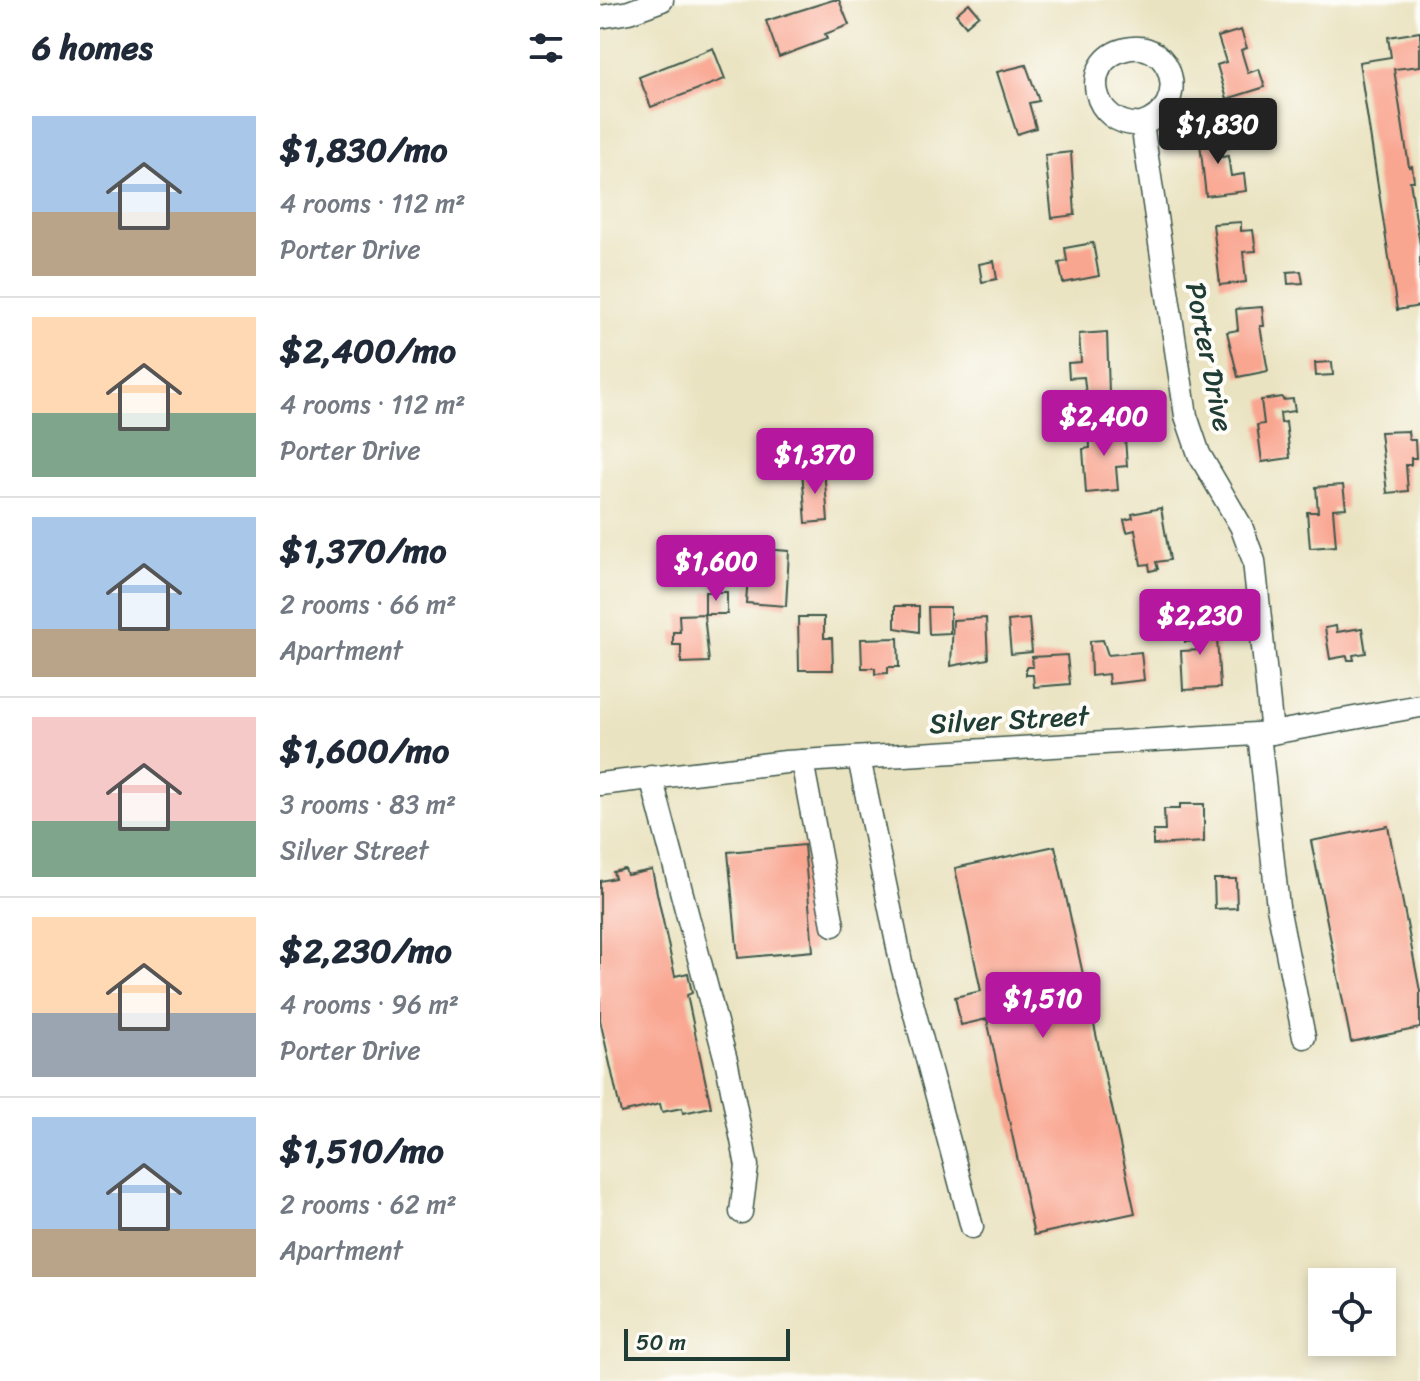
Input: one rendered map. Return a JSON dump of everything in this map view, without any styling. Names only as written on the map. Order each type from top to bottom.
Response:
[{"type":"street","points":[[600,17],[629,12],[662,0]]},
{"type":"street","name":"Porter Drive","points":[[1142,124],[1186,416],[1199,454],[1241,526],[1251,551],[1278,907],[1304,1037]]},
{"type":"street","name":"Silver Street","points":[[600,784],[802,761],[1265,734],[1420,706]]},
{"type":"street","points":[[859,758],[901,962],[972,1227]]},
{"type":"street","points":[[802,761],[833,925]]},
{"type":"street","points":[[651,777],[727,1064],[747,1166],[741,1212]]},
{"type":"building","points":[[839,0],[849,25],[825,34],[827,39],[779,57],[766,21]]},
{"type":"building","points":[[969,3],[979,15],[966,26],[956,14]]},
{"type":"building","points":[[1241,30],[1247,48],[1241,50],[1248,73],[1259,69],[1265,87],[1227,99],[1217,65],[1226,62],[1218,37]]},
{"type":"building","points":[[1420,32],[1420,66],[1394,69],[1409,167],[1412,166],[1414,181],[1410,181],[1420,245],[1420,306],[1397,310],[1359,62],[1391,57],[1388,37]]},
{"type":"building","points":[[713,48],[725,79],[651,107],[639,77]]},
{"type":"building","points":[[1026,65],[1039,101],[1029,103],[1036,128],[1017,134],[997,72]]},
{"type":"building","points":[[1227,131],[1229,148],[1220,149],[1222,157],[1228,156],[1231,176],[1244,174],[1246,191],[1206,196],[1199,134]]},
{"type":"building","points":[[1071,152],[1075,215],[1052,218],[1045,155]]},
{"type":"building","points":[[1241,222],[1241,231],[1253,230],[1256,251],[1243,252],[1246,282],[1220,285],[1213,224]]},
{"type":"building","points":[[1093,243],[1099,276],[1063,283],[1059,263],[1067,261],[1065,248]]},
{"type":"building","points":[[994,261],[997,279],[982,282],[979,264]]},
{"type":"building","points":[[1301,271],[1303,283],[1288,284],[1287,272]]},
{"type":"building","points":[[1262,307],[1264,326],[1260,326],[1268,371],[1238,377],[1227,332],[1238,330],[1236,309]]},
{"type":"building","points":[[1107,332],[1109,393],[1086,395],[1084,377],[1069,378],[1068,363],[1081,362],[1079,334]]},
{"type":"building","points":[[1332,362],[1333,375],[1316,376],[1315,363]]},
{"type":"building","points":[[1282,397],[1283,400],[1293,399],[1295,411],[1280,413],[1281,423],[1286,422],[1290,458],[1262,462],[1257,425],[1264,424],[1261,400]]},
{"type":"building","points":[[1118,422],[1119,438],[1125,438],[1127,466],[1116,467],[1118,490],[1086,493],[1083,449],[1090,448],[1089,424]]},
{"type":"building","points":[[1408,431],[1409,440],[1415,440],[1416,458],[1411,458],[1411,465],[1406,465],[1408,491],[1387,493],[1380,432]]},
{"type":"building","points":[[824,468],[828,521],[806,523],[802,470]]},
{"type":"building","points":[[1343,485],[1346,508],[1333,509],[1336,546],[1310,548],[1307,512],[1318,512],[1316,487]]},
{"type":"building","points":[[1161,508],[1170,560],[1156,562],[1158,569],[1150,571],[1149,564],[1141,565],[1135,530],[1127,532],[1124,520],[1133,518],[1132,514]]},
{"type":"building","points":[[750,548],[789,551],[786,606],[746,603]]},
{"type":"building","points":[[705,592],[727,592],[727,614],[705,614]]},
{"type":"building","points":[[895,606],[919,606],[919,632],[895,628]]},
{"type":"building","points":[[928,607],[950,607],[950,633],[929,634]]},
{"type":"building","points":[[704,614],[709,662],[681,663],[681,645],[673,645],[673,632],[680,632],[679,615]]},
{"type":"building","points":[[1209,616],[1210,638],[1217,638],[1220,688],[1183,690],[1181,651],[1202,650],[1201,641],[1185,642],[1184,618]]},
{"type":"building","points":[[798,617],[824,617],[824,638],[832,638],[833,670],[799,670]]},
{"type":"building","points":[[986,618],[988,659],[951,666],[953,620]]},
{"type":"building","points":[[1029,619],[1032,652],[1011,654],[1008,621]]},
{"type":"building","points":[[1336,626],[1337,632],[1362,628],[1366,653],[1353,655],[1354,660],[1348,660],[1347,656],[1330,659],[1325,628]]},
{"type":"building","points":[[898,638],[899,667],[888,667],[888,673],[875,674],[875,668],[862,668],[861,639]]},
{"type":"building","points":[[1103,640],[1108,655],[1141,652],[1144,680],[1109,684],[1108,674],[1091,676],[1090,641]]},
{"type":"building","points":[[1067,655],[1070,684],[1034,687],[1033,675],[1026,675],[1026,667],[1033,667],[1032,657]]},
{"type":"building","points":[[1180,804],[1204,804],[1204,842],[1153,845],[1153,831],[1165,831],[1164,809],[1180,809]]},
{"type":"building","points":[[1388,826],[1420,991],[1420,1028],[1351,1042],[1311,841]]},
{"type":"building","points":[[804,845],[813,951],[738,958],[728,852]]},
{"type":"building","points":[[1055,846],[1135,1213],[1034,1235],[987,1019],[961,1025],[955,997],[981,991],[955,868]]},
{"type":"building","points":[[625,869],[627,875],[652,870],[675,976],[688,973],[692,993],[687,995],[711,1107],[683,1113],[682,1108],[662,1112],[660,1104],[621,1113],[600,1020],[600,881],[615,878],[613,872]]},
{"type":"building","points":[[1214,879],[1236,879],[1237,908],[1215,909]]}]
